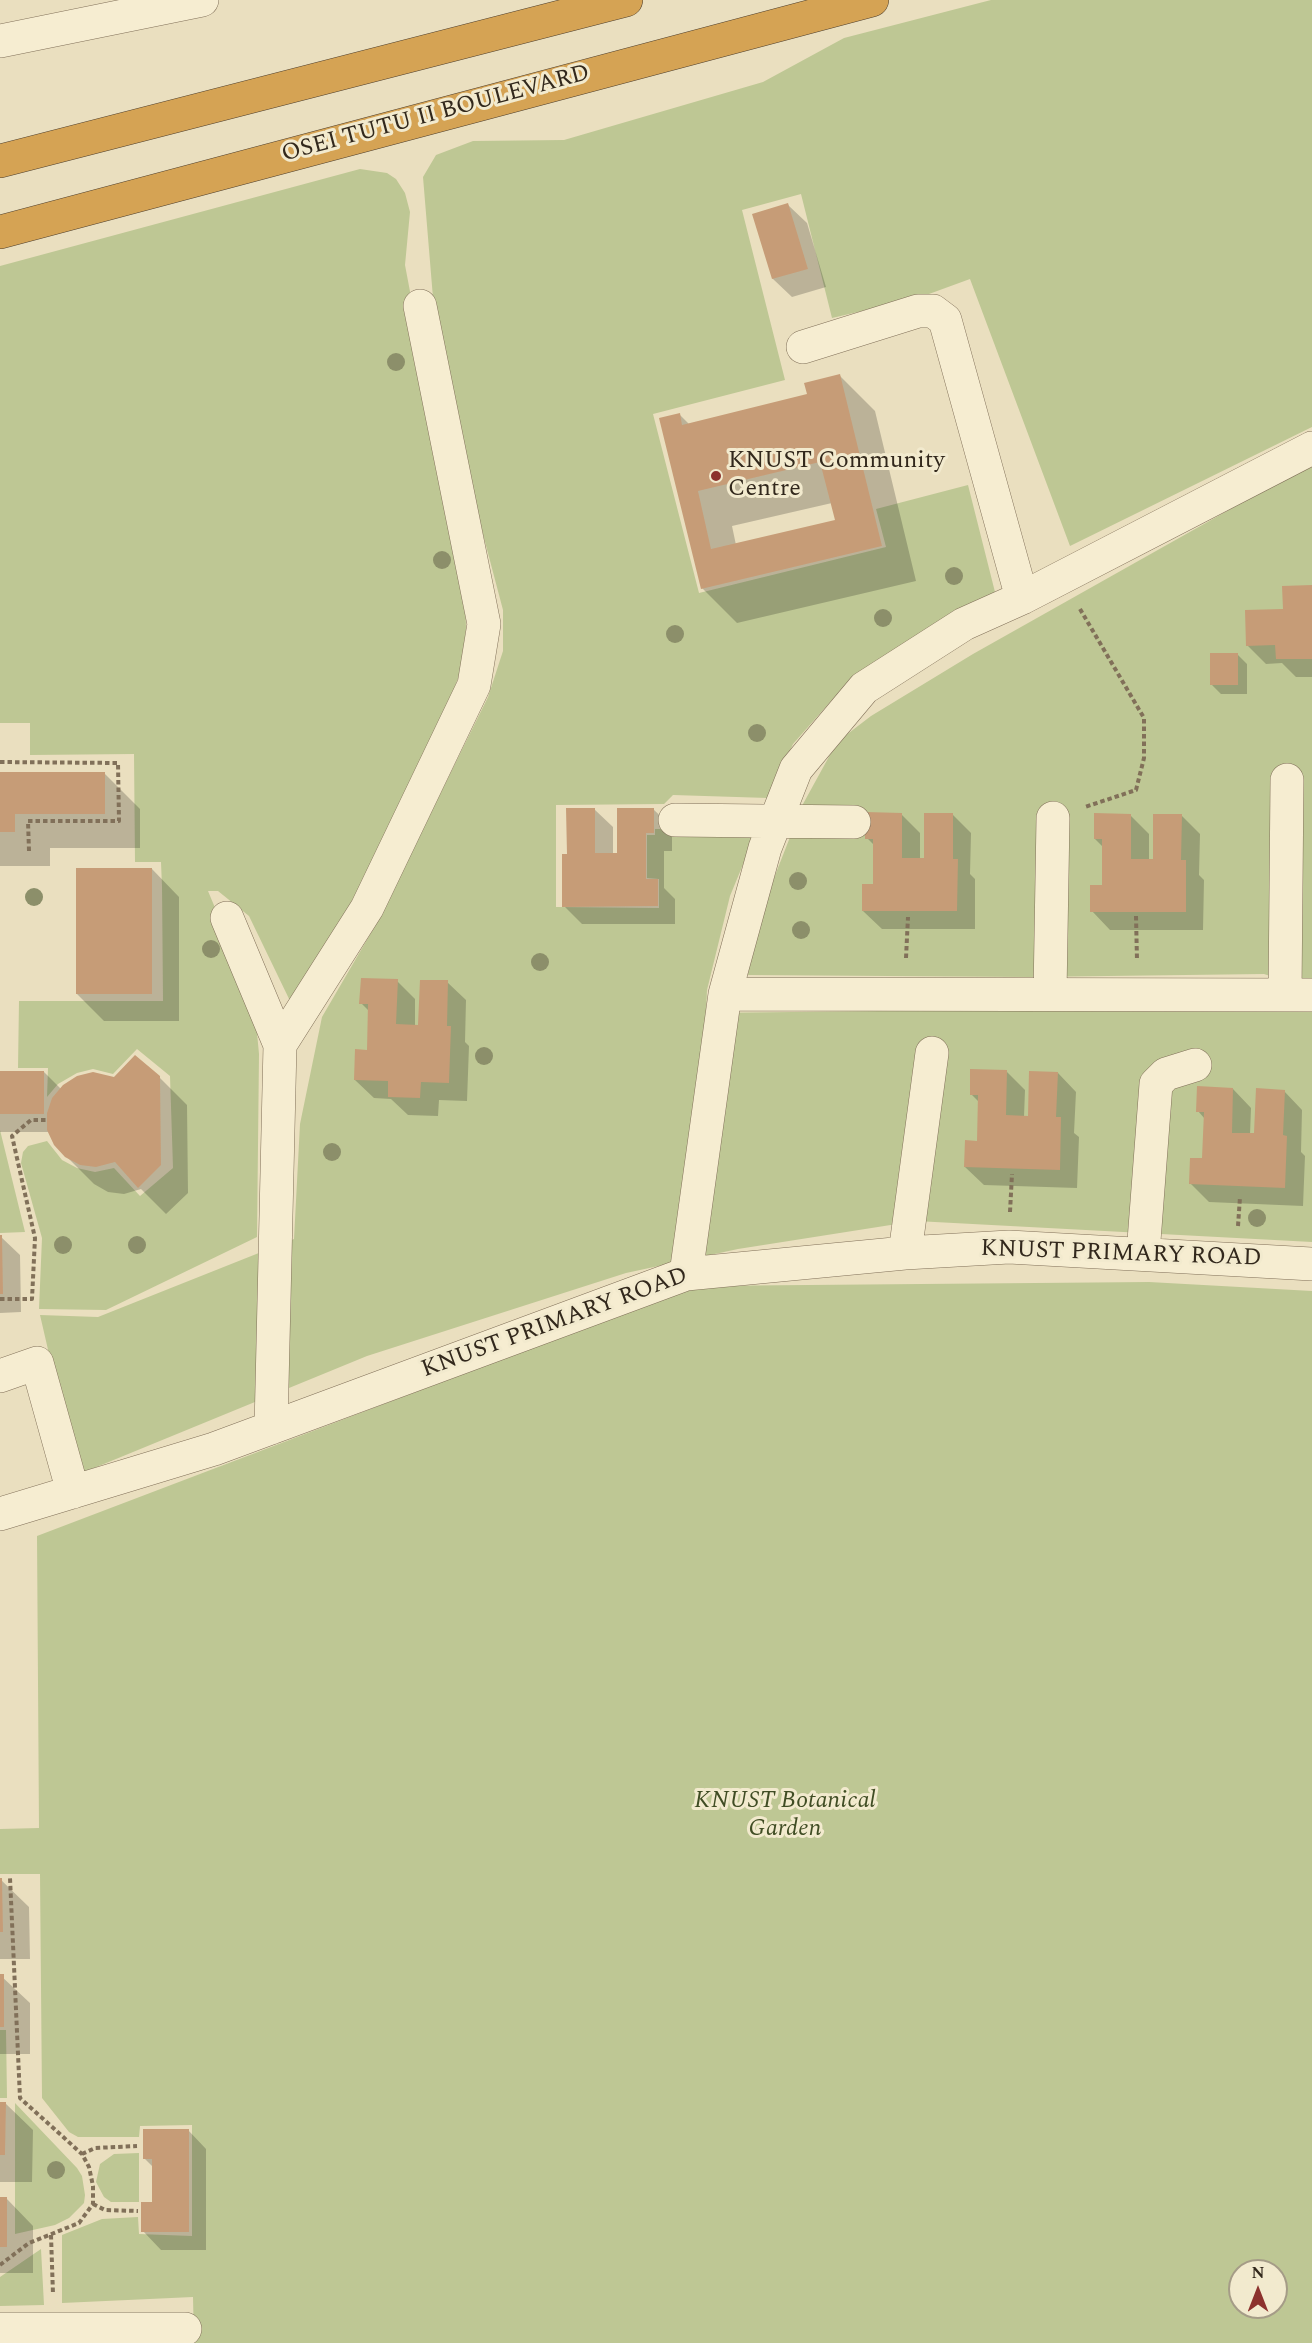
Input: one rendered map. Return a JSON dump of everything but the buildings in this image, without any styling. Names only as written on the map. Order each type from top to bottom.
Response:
[{"type":"highway","points":[[0,161],[626,0]]},
{"type":"highway","name":"OSEI TUTU II BOULEVARD","points":[[0,232],[872,0]]},
{"type":"street","points":[[0,41],[202,0]]},
{"type":"street","points":[[280,1046],[368,908],[474,685],[484,624],[420,306]]},
{"type":"street","points":[[803,347],[918,311],[933,311],[945,320],[1022,598]]},
{"type":"street","points":[[686,1274],[725,994],[765,848],[796,769],[864,688],[964,624],[1022,598],[1312,448]]},
{"type":"street","points":[[725,994],[1298,994],[1287,780]]},
{"type":"street","points":[[1050,994],[1053,818]]},
{"type":"street","points":[[675,820],[854,822]]},
{"type":"street","points":[[227,918],[280,1046],[271,1428]]},
{"type":"street","points":[[905,1253],[932,1053]]},
{"type":"street","points":[[1143,1254],[1156,1084],[1167,1074],[1195,1065]]},
{"type":"street","name":"KNUST PRIMARY ROAD","points":[[0,1514],[214,1449],[686,1274],[905,1253],[1018,1247],[1312,1264]]},
{"type":"street","points":[[0,1376],[37,1363],[73,1492]]},
{"type":"street","points":[[0,2329],[185,2329]]},
{"type":"path","points":[[1053,818],[1136,790],[1144,758],[1144,718],[1061,577]]},
{"type":"path","points":[[0,762],[118,763],[119,821],[28,821],[29,851]]},
{"type":"path","points":[[1136,916],[1137,994]]},
{"type":"path","points":[[0,1299],[33,1299],[35,1238],[12,1136],[31,1120],[47,1120]]},
{"type":"path","points":[[0,2265],[29,2243],[79,2223],[93,2204],[93,2186],[89,2167],[82,2154],[20,2098],[10,1878]]},
{"type":"path","points":[[82,2154],[95,2148],[137,2146]]},
{"type":"path","points":[[93,2204],[105,2210],[138,2211]]},
{"type":"path","points":[[51,2235],[55,2328]]},
{"type":"green space","points":[[991,0],[1312,0],[1312,427],[1070,546],[970,279],[918,298],[832,318],[801,194],[742,210],[785,380],[653,414],[699,593],[886,547],[876,509],[968,485],[997,600],[870,669],[831,701],[793,744],[768,798],[673,795],[664,804],[556,805],[556,907],[659,908],[659,879],[647,878],[647,835],[655,835],[655,829],[758,828],[730,896],[707,990],[706,1013],[1312,1006],[1312,1242],[916,1221],[738,1249],[626,1273],[367,1356],[77,1475],[40,1315],[98,1317],[294,1239],[300,1124],[322,1017],[375,926],[488,697],[503,651],[503,610],[461,451],[434,310],[423,177],[436,155],[473,141],[564,140],[763,82],[844,38]]},
{"type":"green space","points":[[360,169],[387,173],[396,179],[405,193],[410,212],[405,265],[465,583],[466,629],[461,670],[446,711],[344,930],[292,1005],[249,916],[218,891],[208,891],[254,1001],[259,1054],[257,1237],[106,1310],[39,1309],[42,1238],[21,1163],[23,1152],[28,1146],[47,1141],[62,1160],[77,1168],[95,1172],[114,1168],[140,1196],[173,1168],[170,1076],[137,1049],[113,1074],[93,1069],[77,1073],[58,1084],[47,1097],[48,1068],[18,1068],[19,1001],[163,1001],[162,887],[161,862],[135,862],[134,754],[30,755],[30,723],[0,723],[0,266]]},
{"type":"green space","points":[[1312,467],[1312,984],[1298,985],[1264,974],[1029,977],[748,975],[752,934],[803,804],[837,742],[871,716],[973,654],[1275,484]]},
{"type":"green space","points":[[0,1130],[25,1232],[0,1233]]},
{"type":"green space","name":"KNUST Botanical Garden","points":[[1149,1282],[1312,1291],[1312,2343],[194,2343],[193,2297],[62,2303],[62,2235],[102,2219],[138,2217],[139,2234],[192,2236],[192,2125],[140,2126],[139,2137],[78,2137],[69,2132],[42,2098],[40,1874],[0,1874],[0,1829],[39,1828],[37,1536],[694,1286]]},
{"type":"green space","points":[[0,2030],[6,2030],[7,2098],[0,2098]]},
{"type":"green space","points":[[15,2103],[77,2168],[82,2176],[85,2195],[84,2203],[69,2218],[55,2225],[15,2234]]},
{"type":"green space","points":[[139,2153],[139,2202],[111,2202],[104,2197],[96,2182],[100,2164],[114,2154]]},
{"type":"green space","points":[[41,2249],[44,2305],[0,2306],[0,2277]]},
{"type":"place","name":"KNUST Community Centre","points":[[716,476]]}]
